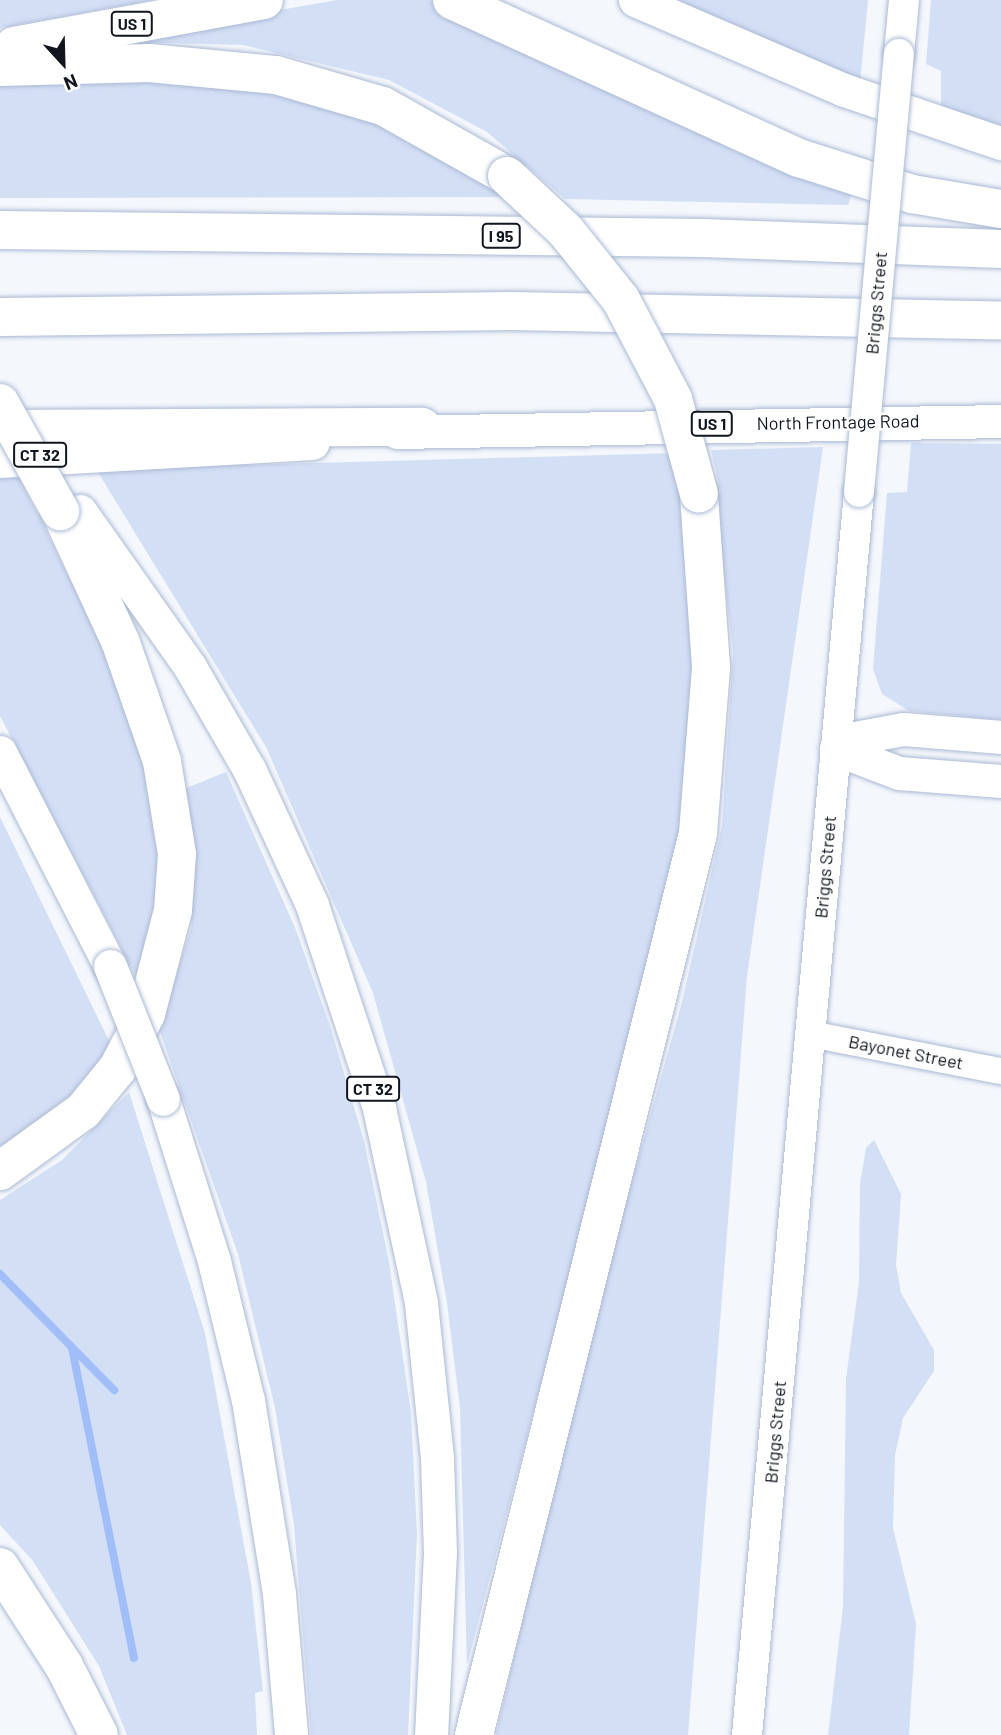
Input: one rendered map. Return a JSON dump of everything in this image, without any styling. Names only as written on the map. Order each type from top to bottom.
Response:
[{"type":"highway","name":"US 1","points":[[0,49],[264,0]]},
{"type":"highway","points":[[452,0],[799,158],[912,194],[1001,209]]},
{"type":"highway","points":[[0,67],[149,63],[276,75],[393,110],[507,176],[565,230],[621,300],[673,400],[699,494],[711,667],[698,833],[474,1735]]},
{"type":"highway","name":"I 95","points":[[0,230],[703,238],[1001,249]]},
{"type":"highway","points":[[0,317],[512,311],[1001,320]]},
{"type":"highway","points":[[0,401],[70,511],[121,643],[162,761],[177,854],[173,910],[146,1014],[118,1068],[83,1111],[0,1171]]},
{"type":"highway","name":"US 1","points":[[0,429],[422,427]]},
{"type":"highway","points":[[0,1567],[96,1731]]},
{"type":"main road","points":[[635,0],[844,90],[1001,143]]},
{"type":"main road","name":"Briggs Street","points":[[747,1735],[904,0]]},
{"type":"main road","name":"North Frontage Road","points":[[0,461],[287,446],[422,427],[1001,421]]},
{"type":"main road","name":"CT 32","points":[[70,511],[196,677],[249,769],[312,905],[379,1108],[421,1303],[436,1444],[440,1552],[431,1735]]},
{"type":"main road","points":[[836,749],[855,738],[903,729],[1001,737]]},
{"type":"main road","points":[[836,749],[899,773],[1001,781]]},
{"type":"main road","points":[[0,752],[110,966],[163,1099],[214,1261],[248,1400],[279,1594],[291,1735]]},
{"type":"street","name":"Bayonet Street","points":[[810,1034],[1001,1071]]},
{"type":"shaded area","points":[[0,0],[153,0],[0,28]]},
{"type":"shaded area","points":[[337,0],[430,0],[633,100],[853,190],[848,205],[565,199],[487,132],[389,80],[243,45],[134,42],[141,34]]},
{"type":"shaded area","points":[[672,0],[868,0],[860,83]]},
{"type":"shaded area","points":[[931,0],[1001,0],[1001,127],[941,113],[941,71],[926,64]]},
{"type":"shaded area","points":[[215,82],[349,107],[509,197],[0,198],[0,84]]},
{"type":"shaded area","points":[[911,443],[1001,444],[1001,720],[909,711],[882,694],[873,669],[887,493],[907,492]]},
{"type":"shaded area","points":[[823,447],[747,976],[688,1735],[496,1735],[583,1357],[682,1002],[722,826],[733,653],[715,494],[721,494],[711,450]]},
{"type":"shaded area","points":[[676,453],[697,634],[679,857],[467,1665],[460,1408],[447,1303],[426,1182],[373,993],[266,747],[96,469]]},
{"type":"shaded area","points":[[15,469],[106,652],[148,776],[161,869],[140,983],[0,716],[0,470]]},
{"type":"shaded area","points":[[226,772],[296,930],[331,1029],[364,1141],[389,1262],[411,1413],[417,1534],[408,1735],[311,1735],[294,1525],[275,1408],[238,1254],[159,1029],[191,928],[193,844],[184,789]]},
{"type":"shaded area","points":[[0,817],[116,1055],[50,1120],[0,1156]]},
{"type":"shaded area","points":[[129,1092],[205,1333],[251,1583],[263,1691],[255,1693],[257,1735],[127,1735],[99,1666],[33,1561],[0,1525],[0,1200],[62,1160]]},
{"type":"shaded area","points":[[874,1140],[901,1194],[896,1265],[901,1293],[934,1350],[934,1371],[903,1418],[895,1455],[893,1528],[916,1624],[909,1735],[828,1735],[843,1607],[846,1379],[859,1282],[860,1184],[866,1148]]},
{"type":"waterway","points":[[0,1274],[114,1390]]},
{"type":"waterway","points":[[72,1348],[134,1658]]}]
